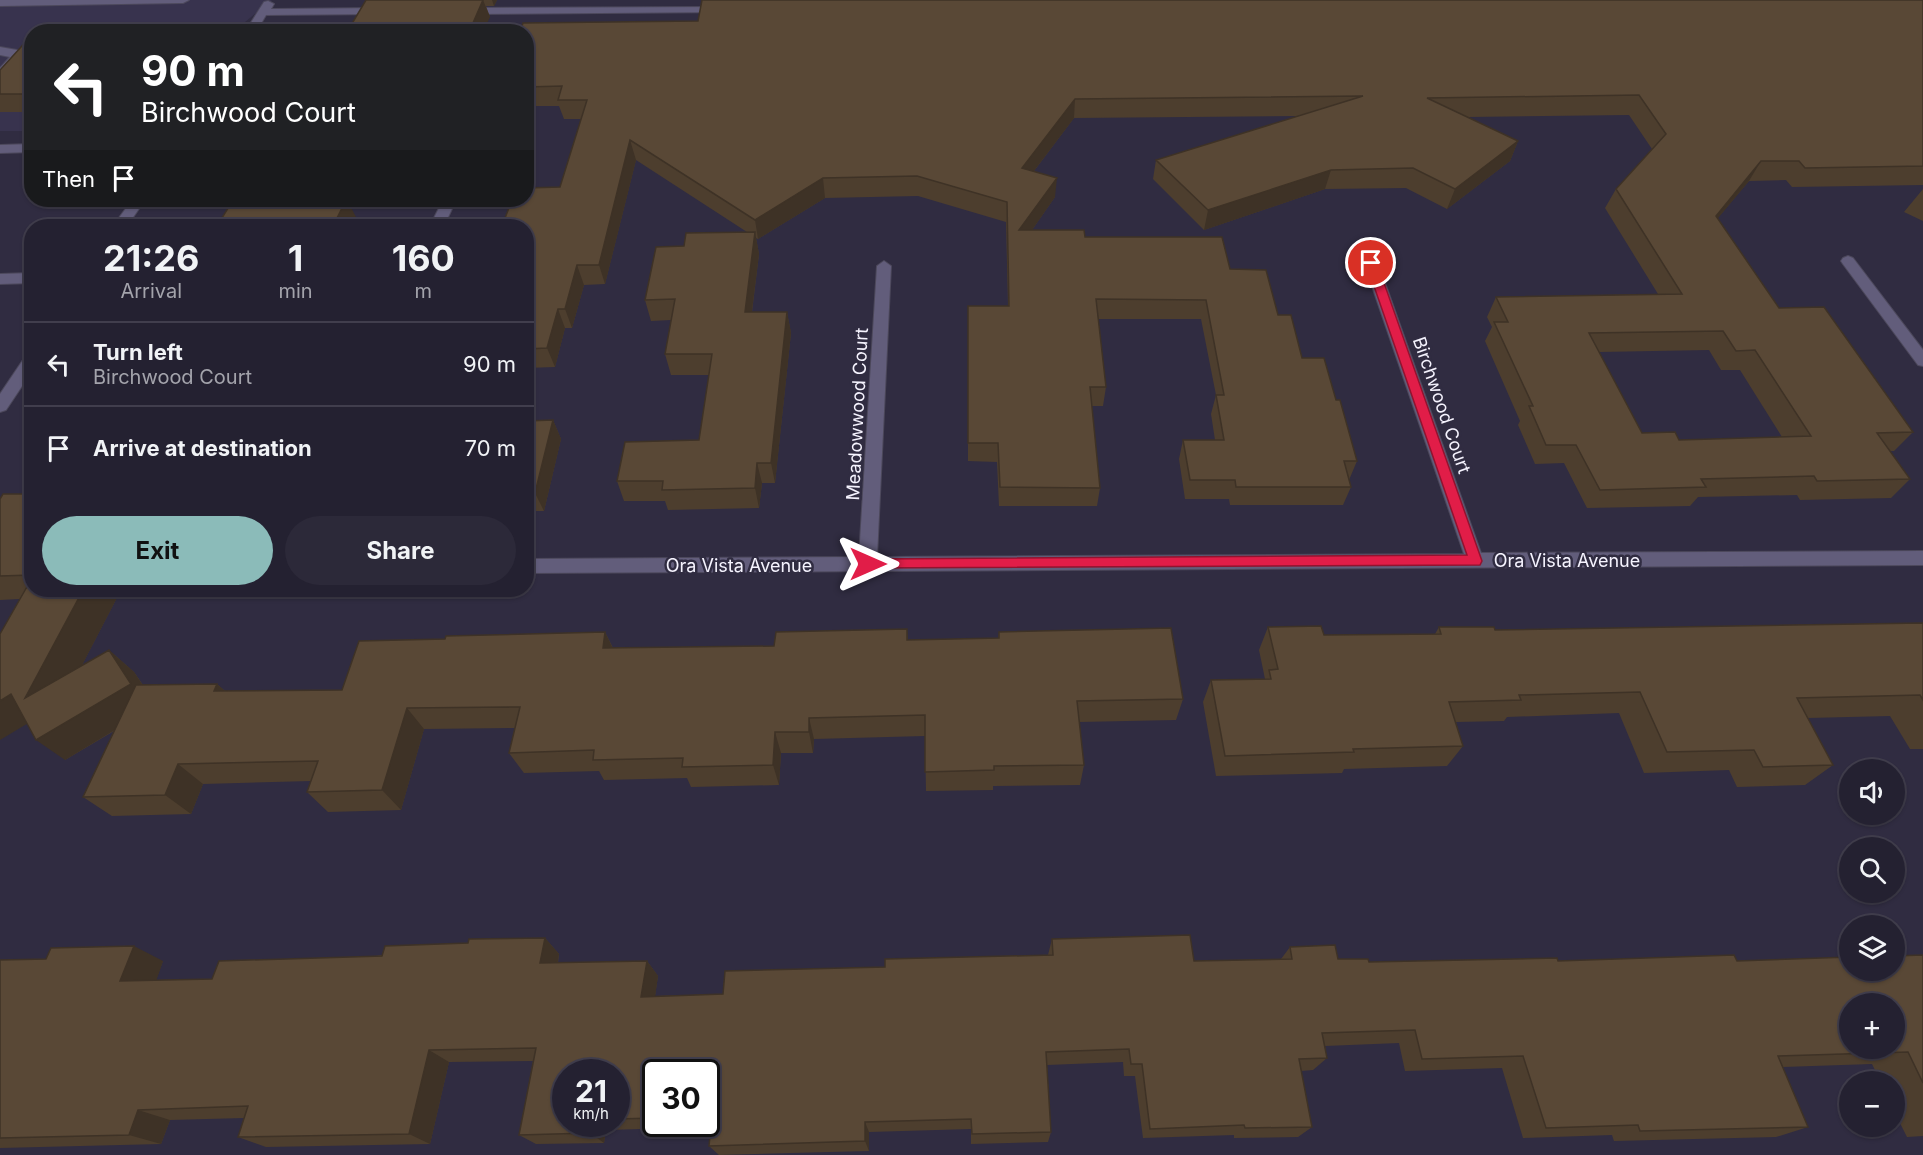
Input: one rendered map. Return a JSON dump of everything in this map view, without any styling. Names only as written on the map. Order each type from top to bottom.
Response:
[{"type":"street","points":[[0,3],[183,0]]},
{"type":"street","points":[[255,24],[271,0]]},
{"type":"street","points":[[453,11],[515,5],[740,10]]},
{"type":"street","points":[[263,12],[394,11]]},
{"type":"street","points":[[0,51],[13,53],[16,57],[0,76]]},
{"type":"street","points":[[0,149],[24,148]]},
{"type":"street","points":[[1848,261],[1923,361]]},
{"type":"street","name":"Birchwood Court","points":[[1371,263],[1475,561]]},
{"type":"street","name":"Meadowwood Court","points":[[868,564],[884,266]]},
{"type":"street","points":[[0,279],[24,278]]},
{"type":"street","points":[[0,406],[24,378]]},
{"type":"street","name":"Ora Vista Avenue","points":[[534,566],[1923,558]]},
{"type":"shaded area","points":[[0,0],[272,0],[243,24],[24,24],[24,131],[0,131]]},
{"type":"building","points":[[366,0],[483,0],[472,24],[352,24]]},
{"type":"building","points":[[702,0],[1923,0],[1923,166],[1805,168],[1799,161],[1761,161],[1716,216],[1779,308],[1824,307],[1913,432],[1877,433],[1910,479],[1817,481],[1814,476],[1701,479],[1706,487],[1600,490],[1576,445],[1546,445],[1529,406],[1533,406],[1494,322],[1508,322],[1496,297],[1682,294],[1616,189],[1666,134],[1639,95],[1427,98],[1518,141],[1455,189],[1413,168],[1331,170],[1208,210],[1156,160],[1363,96],[1075,99],[1022,168],[1057,178],[1019,230],[1084,230],[1085,237],[1222,237],[1230,269],[1266,270],[1278,315],[1291,315],[1302,358],[1324,358],[1336,400],[1340,400],[1357,461],[1344,461],[1351,487],[1236,487],[1235,480],[1190,480],[1183,440],[1224,440],[1216,395],[1224,395],[1206,300],[1096,299],[1106,387],[1090,387],[1100,488],[1000,487],[998,443],[968,443],[968,306],[1009,306],[1007,202],[917,176],[823,178],[755,220],[630,140],[599,265],[577,265],[565,309],[558,309],[547,348],[534,349],[534,219],[505,219],[509,207],[534,207],[534,188],[560,187],[587,100],[558,100],[562,86],[534,87],[534,24],[523,23],[698,21]],"holes":[[[1723,331],[1736,351],[1755,350],[1811,436],[1679,440],[1675,432],[1642,433],[1589,333]]]},
{"type":"building","points":[[24,44],[24,94],[0,94],[0,70]]},
{"type":"building","points":[[229,207],[342,207],[336,219],[221,219]]},
{"type":"building","points":[[755,232],[745,312],[787,312],[771,463],[757,463],[755,488],[662,490],[663,481],[617,481],[625,442],[699,440],[712,354],[665,354],[675,299],[645,300],[656,247],[684,246],[686,233]]},
{"type":"building","points":[[553,420],[535,493],[534,493],[534,421]]},
{"type":"building","points":[[3,494],[24,494],[24,575],[0,576],[0,499]]},
{"type":"building","points":[[24,592],[24,597],[79,597],[25,698],[109,650],[131,684],[36,740],[11,694],[0,701],[0,634]]},
{"type":"building","points":[[1923,623],[1923,700],[1920,695],[1797,698],[1833,765],[1763,767],[1754,750],[1667,752],[1640,692],[1519,695],[1521,700],[1449,702],[1463,746],[1225,756],[1211,680],[1271,679],[1269,670],[1278,669],[1268,627],[1321,626],[1324,635],[1441,634],[1439,627],[1494,627],[1495,630]]},
{"type":"building","points":[[1171,628],[1183,699],[1077,701],[1084,765],[994,766],[994,770],[925,772],[925,715],[809,718],[809,732],[775,732],[773,765],[682,767],[683,758],[593,760],[594,750],[509,753],[520,707],[407,708],[382,790],[307,792],[318,761],[178,764],[165,795],[83,797],[136,685],[217,684],[214,691],[342,690],[359,641],[445,639],[446,636],[605,632],[603,648],[774,646],[776,632],[907,629],[907,640],[999,638],[999,632]]},
{"type":"building","points":[[1190,935],[1194,961],[1292,959],[1290,947],[1335,945],[1338,959],[1368,959],[1369,962],[1557,958],[1558,961],[1734,955],[1737,961],[1839,957],[1839,981],[1905,981],[1905,956],[1923,955],[1923,1083],[1908,1052],[1905,1052],[1905,993],[1839,993],[1839,1054],[1778,1056],[1808,1127],[1640,1131],[1638,1125],[1546,1128],[1523,1056],[1422,1059],[1415,1030],[1322,1033],[1327,1058],[1299,1059],[1312,1127],[1245,1128],[1244,1125],[1150,1129],[1142,1064],[1131,1064],[1129,1049],[1046,1052],[1051,1132],[972,1134],[971,1119],[865,1122],[865,1141],[709,1146],[710,1137],[720,1137],[720,1059],[642,1059],[642,1118],[630,1119],[630,1059],[552,1059],[552,1134],[519,1135],[536,1048],[429,1050],[409,1134],[238,1137],[248,1106],[138,1110],[129,1135],[0,1138],[0,960],[46,959],[51,948],[134,946],[120,981],[212,979],[219,961],[382,956],[385,946],[468,943],[469,939],[545,938],[540,963],[647,961],[641,997],[723,994],[725,971],[885,967],[885,959],[1053,955],[1052,939]]},
{"type":"route","points":[[868,564],[1475,561],[1371,263]]}]
